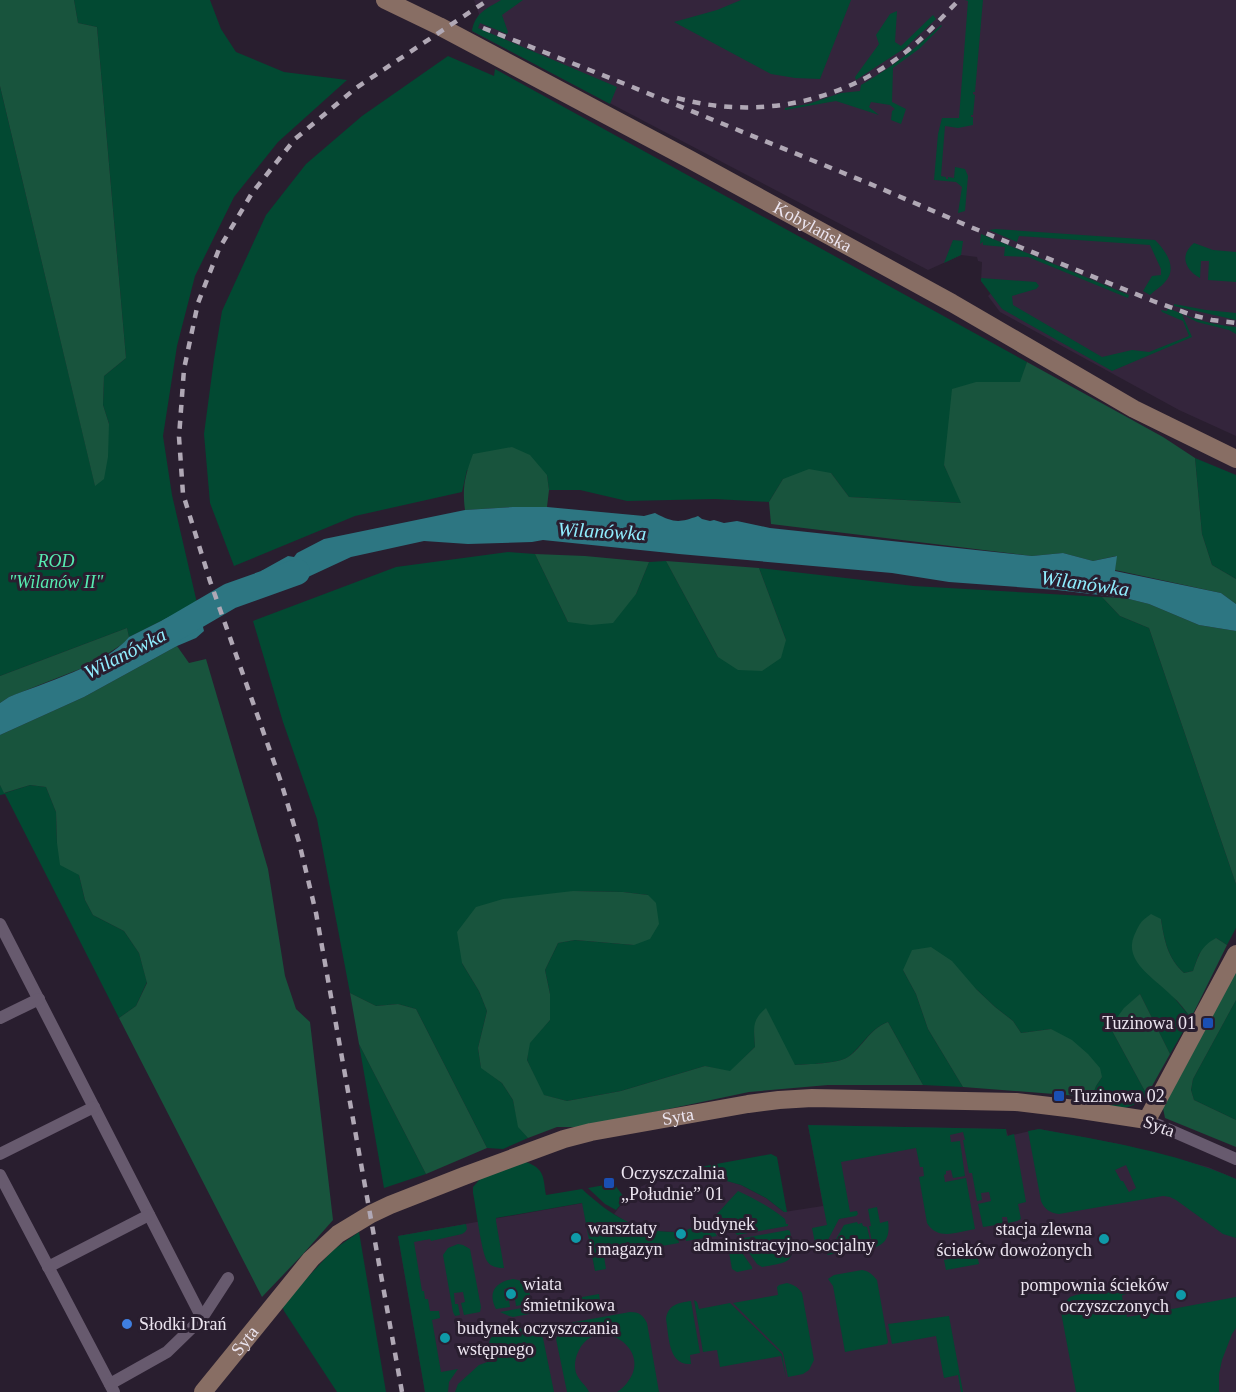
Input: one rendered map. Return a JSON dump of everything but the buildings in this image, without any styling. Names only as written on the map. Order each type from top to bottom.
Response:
[{"type":"street","name":"Kobylańska","points":[[385,0],[439,26],[689,159],[952,303],[1134,409],[1236,459]]},
{"type":"street","points":[[0,924],[202,1317]]},
{"type":"street","points":[[1147,1120],[1236,954]]},
{"type":"street","points":[[0,1018],[39,999]]},
{"type":"street","name":"Syta","points":[[203,1392],[311,1259],[338,1234],[390,1205],[564,1139],[591,1132],[779,1100],[812,1098],[1016,1102],[1147,1120],[1236,1159]]},
{"type":"street","points":[[0,1154],[94,1107]]},
{"type":"street","points":[[0,1175],[112,1388],[167,1352],[202,1317],[228,1278]]},
{"type":"street","points":[[48,1267],[149,1215]]},
{"type":"shaded area","points":[[474,0],[1236,0],[1236,436],[1179,410],[1000,312],[988,296],[991,293],[981,281],[982,262],[978,261],[977,257],[961,255],[928,270],[472,31],[479,14]]},
{"type":"shaded area","points":[[808,1125],[1006,1129],[1008,1136],[1039,1129],[1119,1144],[1208,1167],[1236,1179],[1236,1392],[425,1392],[398,1236],[583,1203],[595,1270],[604,1256],[677,1232],[652,1231],[628,1223],[614,1214],[638,1188],[657,1179],[685,1174],[725,1180],[741,1185],[766,1198],[784,1212],[823,1206]]},
{"type":"green space","points":[[0,0],[74,0],[78,23],[97,27],[126,358],[104,376],[103,405],[109,424],[108,457],[104,479],[95,486],[0,86]]},
{"type":"green space","name":"ROD \"Wilanów II\"","points":[[74,0],[210,0],[221,29],[236,52],[284,72],[347,80],[278,142],[234,197],[195,276],[177,346],[163,436],[172,495],[197,603],[129,637],[127,628],[0,676],[0,86],[95,485],[109,424],[103,405],[104,376],[126,358],[97,27],[78,23]]},
{"type":"green space","points":[[501,0],[523,0],[502,15],[507,34],[480,23],[478,28],[617,87],[610,104],[472,31],[479,16]]},
{"type":"green space","points":[[741,0],[851,0],[820,79],[771,74],[674,22],[717,10]]},
{"type":"green space","points":[[965,0],[983,0],[975,92],[973,92],[975,95],[973,115],[971,115],[973,125],[958,128],[945,126],[941,176],[946,179],[954,178],[955,167],[965,169],[968,176],[965,211],[958,213],[962,187],[956,182],[934,180],[938,134],[942,118],[959,118],[968,1]]},
{"type":"green space","points":[[897,11],[895,42],[901,46],[933,15],[936,19],[905,48],[856,80],[855,77],[879,44],[876,35],[890,14]]},
{"type":"green space","points":[[941,25],[919,49],[893,68],[892,102],[906,109],[901,124],[891,120],[892,111],[895,109],[890,105],[871,102],[869,107],[879,115],[836,101],[785,110],[785,108],[808,104],[841,93],[860,91],[861,85],[903,57]]},
{"type":"green space","points":[[448,56],[494,76],[495,69],[1027,362],[1021,382],[976,382],[944,465],[962,503],[849,497],[831,473],[783,479],[769,502],[715,499],[627,501],[580,490],[549,490],[547,475],[467,470],[462,492],[355,516],[234,566],[210,503],[204,434],[222,311],[266,215],[306,164],[362,116]]},
{"type":"green space","points":[[989,230],[1155,240],[1169,260],[1169,277],[1150,295],[1143,291],[1152,276],[1161,275],[1161,269],[1150,245],[1019,236],[1017,242]]},
{"type":"green space","points":[[981,234],[1129,295],[1128,298],[1028,257],[1004,256],[1005,247],[983,245],[983,242],[980,244]]},
{"type":"green space","points":[[953,240],[963,241],[961,255],[944,263]]},
{"type":"green space","points":[[1194,243],[1213,250],[1236,252],[1236,282],[1208,280],[1209,261],[1201,261],[1200,278],[1195,275],[1188,267],[1185,257],[1186,252]]},
{"type":"green space","points":[[981,278],[1036,282],[1039,286],[1036,289],[1012,296],[1013,305],[1102,357],[1132,350],[1149,352],[1189,336],[1183,321],[1161,310],[1167,311],[1168,308],[1218,325],[1236,327],[1236,334],[1197,322],[1182,314],[1192,337],[1112,371],[1002,309]]},
{"type":"green space","points":[[1174,304],[1236,313],[1236,320],[1174,306]]},
{"type":"green space","points":[[1027,362],[1163,437],[1195,458],[1202,534],[1212,565],[1236,579],[1236,604],[1221,593],[1115,570],[1116,556],[1093,561],[1063,553],[1032,556],[771,524],[769,502],[783,479],[809,469],[831,473],[849,497],[961,503],[944,465],[952,389],[976,382],[1020,382]]},
{"type":"green space","points":[[512,447],[530,455],[547,475],[549,490],[547,507],[465,510],[465,482],[473,454]]},
{"type":"green space","points":[[1195,458],[1236,475],[1236,579],[1212,565],[1202,534]]},
{"type":"green space","points":[[508,552],[535,554],[568,622],[636,594],[649,562],[666,561],[718,657],[786,640],[759,568],[914,586],[1102,597],[1120,616],[1149,628],[1236,884],[1236,928],[1227,945],[1216,938],[1199,954],[1193,971],[1184,973],[1174,962],[1168,949],[1161,919],[1148,974],[1172,995],[1191,1018],[1170,1054],[1140,994],[1110,1027],[1147,1095],[1133,1105],[1120,1108],[1092,1097],[1102,1077],[1051,1029],[1021,1033],[1013,1021],[976,989],[903,970],[916,994],[928,1029],[963,1087],[923,1085],[888,1022],[875,1029],[848,1057],[837,1061],[795,1065],[754,1029],[755,1047],[730,1072],[705,1066],[621,1091],[567,1101],[543,1095],[527,1060],[529,1043],[550,1020],[550,994],[545,970],[558,943],[575,940],[634,945],[648,895],[573,891],[462,963],[479,991],[487,1011],[478,1048],[481,1067],[502,1083],[513,1100],[519,1127],[528,1138],[503,1149],[487,1148],[416,1009],[398,1004],[376,1006],[350,993],[317,819],[283,722],[253,621],[396,567]]},
{"type":"green space","points":[[535,554],[649,562],[636,594],[613,623],[591,625],[568,622]]},
{"type":"green space","points":[[666,561],[759,568],[786,640],[781,658],[762,671],[738,670],[718,657]]},
{"type":"green space","points":[[1102,597],[1125,598],[1149,604],[1199,625],[1236,631],[1236,884],[1149,628],[1120,616]]},
{"type":"green space","points":[[127,628],[129,637],[124,643],[90,665],[9,697],[0,703],[0,676]]},
{"type":"green space","points":[[177,646],[189,663],[206,659],[268,869],[285,976],[296,1009],[310,1022],[333,1220],[262,1297],[119,1018],[136,1006],[147,983],[139,953],[124,931],[93,915],[85,900],[79,875],[60,865],[56,812],[46,787],[30,785],[4,793],[0,785],[0,735],[84,697]]},
{"type":"green space","points":[[0,785],[5,793],[30,785],[46,787],[56,812],[57,843],[79,875],[85,900],[93,915],[124,931],[139,953],[147,982],[136,1006],[119,1018],[5,794],[0,795]]},
{"type":"green space","points":[[573,891],[648,895],[656,903],[659,924],[650,939],[634,945],[575,940],[558,943],[545,970],[550,994],[550,1020],[530,1043],[527,1060],[544,1095],[567,1101],[621,1091],[705,1066],[730,1071],[755,1047],[756,1021],[766,1008],[795,1065],[837,1061],[848,1057],[876,1029],[888,1022],[923,1085],[828,1085],[749,1092],[583,1127],[557,1127],[528,1138],[518,1127],[513,1100],[502,1083],[481,1068],[478,1048],[487,1011],[479,991],[462,963],[457,932],[476,907],[503,899]]},
{"type":"green space","points":[[1151,914],[1161,919],[1168,949],[1174,962],[1184,973],[1193,971],[1201,952],[1211,941],[1216,938],[1227,945],[1191,1018],[1177,1001],[1143,970],[1133,954],[1134,936],[1141,923]]},
{"type":"green space","points":[[931,947],[952,961],[976,989],[1013,1021],[1021,1033],[1051,1029],[1072,1040],[1088,1054],[1100,1068],[1102,1077],[1092,1097],[963,1087],[928,1029],[916,994],[903,970],[912,950]]},
{"type":"green space","points":[[1236,972],[1236,1000],[1193,1079],[1191,1090],[1194,1100],[1236,1120],[1236,1147],[1165,1118],[1163,1108]]},
{"type":"green space","points":[[350,993],[376,1006],[398,1004],[416,1009],[487,1148],[426,1174],[359,1044]]},
{"type":"green space","points":[[1140,994],[1170,1054],[1147,1095],[1110,1027],[1124,1008]]},
{"type":"green space","points":[[1236,1000],[1236,1120],[1194,1100],[1191,1090],[1193,1079]]},
{"type":"green space","points":[[359,1044],[426,1174],[384,1188]]},
{"type":"green space","points":[[808,1125],[1006,1129],[1007,1136],[1014,1134],[1026,1202],[1018,1204],[1021,1219],[1008,1223],[1007,1217],[1002,1217],[1003,1224],[983,1227],[978,1204],[991,1201],[989,1192],[981,1193],[982,1200],[977,1201],[972,1173],[969,1173],[963,1132],[950,1135],[951,1142],[960,1141],[965,1176],[953,1178],[951,1170],[946,1171],[944,1175],[945,1182],[966,1178],[975,1229],[942,1234],[931,1229],[927,1223],[919,1177],[924,1176],[923,1167],[920,1167],[916,1148],[841,1162],[850,1212],[857,1211],[858,1214],[839,1219],[821,1253],[815,1243],[812,1228],[827,1225]]},
{"type":"green space","points":[[1039,1129],[1139,1148],[1188,1161],[1236,1179],[1236,1238],[1223,1234],[1176,1200],[1163,1196],[1059,1214],[1050,1212],[1041,1201],[1028,1131]],"holes":[[[1126,1165],[1136,1188],[1129,1192],[1115,1170]]]},
{"type":"green space","points":[[771,1154],[777,1157],[787,1212],[741,1185],[698,1173],[700,1167]]},
{"type":"green space","points":[[526,1162],[540,1171],[546,1195],[582,1189],[603,1207],[625,1221],[663,1232],[677,1232],[679,1243],[604,1256],[606,1269],[595,1271],[582,1203],[496,1218],[504,1268],[492,1266],[487,1261],[483,1248],[473,1187],[480,1179]]},
{"type":"green space","points":[[614,1184],[625,1200],[616,1210],[605,1204],[588,1188]]},
{"type":"green space","points":[[738,1191],[774,1211],[785,1219],[788,1226],[737,1235],[720,1215],[716,1215]]},
{"type":"green space","points":[[877,1207],[880,1223],[888,1221],[888,1231],[882,1244],[873,1248],[868,1209]]},
{"type":"green space","points":[[708,1221],[717,1236],[686,1241],[684,1231]]},
{"type":"green space","points":[[857,1222],[867,1227],[872,1248],[827,1255],[844,1225]]},
{"type":"green space","points":[[466,1224],[467,1229],[462,1234],[431,1241],[430,1239],[414,1242],[422,1291],[424,1291],[425,1299],[428,1299],[430,1311],[439,1311],[440,1318],[432,1320],[441,1372],[458,1369],[449,1382],[448,1392],[425,1392],[398,1236]]},
{"type":"green space","points":[[788,1230],[792,1242],[791,1255],[785,1262],[779,1264],[762,1267],[757,1264],[742,1243],[744,1238]]},
{"type":"green space","points":[[359,1232],[386,1392],[337,1392],[282,1305],[333,1250]]},
{"type":"green space","points":[[733,1240],[752,1269],[737,1272],[732,1269],[727,1241]]},
{"type":"green space","points":[[458,1244],[470,1249],[481,1307],[480,1312],[464,1315],[461,1303],[465,1302],[463,1292],[454,1293],[455,1304],[458,1304],[460,1315],[455,1316],[443,1255],[448,1248]]},
{"type":"green space","points":[[977,1254],[979,1264],[946,1270],[944,1260]]},
{"type":"green space","points":[[862,1270],[871,1273],[877,1280],[888,1342],[845,1352],[833,1286],[828,1279],[834,1275]]},
{"type":"green space","points":[[513,1279],[525,1284],[532,1303],[516,1306],[515,1299],[518,1298],[515,1287],[504,1289],[506,1301],[509,1300],[510,1307],[496,1309],[492,1298],[495,1289],[498,1285]]},
{"type":"green space","points":[[787,1283],[796,1286],[802,1293],[814,1360],[809,1370],[803,1374],[788,1377],[783,1353],[733,1303],[778,1295],[777,1287]]},
{"type":"green space","points":[[1126,1286],[1133,1287],[1136,1292],[1122,1295],[1123,1305],[1137,1302],[1138,1304],[1125,1306],[1127,1317],[1139,1315],[1139,1311],[1156,1312],[1236,1297],[1236,1328],[1222,1360],[1219,1392],[1076,1392],[1061,1312],[1064,1303],[1076,1295]]},
{"type":"green space","points":[[599,1294],[600,1301],[513,1317],[500,1312]]},
{"type":"green space","points":[[694,1300],[699,1309],[730,1303],[782,1354],[786,1377],[781,1356],[720,1367],[717,1350],[703,1352]]},
{"type":"green space","points":[[691,1301],[700,1353],[690,1355],[691,1364],[683,1363],[674,1355],[669,1341],[666,1319],[672,1307]]},
{"type":"green space","points":[[630,1312],[640,1314],[647,1323],[659,1392],[617,1392],[627,1383],[634,1371],[634,1359],[629,1348],[621,1340],[610,1335],[598,1335],[588,1339],[579,1350],[575,1362],[576,1373],[589,1392],[567,1392],[556,1339],[561,1328],[569,1323]]},
{"type":"green space","points":[[949,1316],[963,1392],[961,1392],[958,1375],[944,1378],[936,1336],[892,1344],[888,1324]]},
{"type":"green space","points":[[524,1328],[535,1330],[543,1338],[554,1392],[455,1392],[458,1384],[479,1365],[490,1361],[489,1342],[495,1333]]},
{"type":"water","points":[[547,507],[644,516],[655,513],[677,521],[698,516],[702,519],[724,523],[737,521],[770,528],[1032,556],[1063,553],[1093,561],[1117,556],[1115,571],[1221,593],[1236,604],[1236,631],[1199,625],[1149,604],[1125,598],[543,540],[468,544],[424,541],[351,557],[267,596],[261,571],[288,556],[294,557],[297,553],[324,539],[465,510]]},
{"type":"water","points":[[197,603],[204,631],[196,638],[84,697],[0,735],[0,703],[9,697],[90,665],[119,647],[129,637]]},
{"type":"waterway","name":"Wilanówka","points":[[170,631],[230,596],[297,572]]},
{"type":"railway","points":[[402,1392],[316,913],[299,842],[281,782],[210,581],[183,494],[179,437],[184,369],[198,303],[219,249],[252,193],[295,139],[356,88],[488,0]]},
{"type":"railway","points":[[677,98],[737,107],[768,107],[826,95],[881,69],[907,51],[959,0]]},
{"type":"railway","points":[[483,28],[1153,301],[1192,315],[1236,323]]},
{"type":"place","name":"Tuzinowa 01","points":[[1208,1023]]},
{"type":"place","name":"Tuzinowa 02","points":[[1059,1096]]},
{"type":"place","name":"Oczyszczalnia „Południe” 01","points":[[609,1183]]},
{"type":"place","name":"budynek administracyjno-socjalny","points":[[681,1234]]},
{"type":"place","name":"warsztaty i magazyn","points":[[576,1238]]},
{"type":"place","name":"stacja zlewna ścieków dowożonych","points":[[1104,1239]]},
{"type":"place","name":"wiata śmietnikowa","points":[[511,1294]]},
{"type":"place","name":"pompownia ścieków oczyszczonych","points":[[1181,1295]]},
{"type":"place","name":"Słodki Drań","points":[[127,1324]]},
{"type":"place","name":"budynek oczyszczania wstępnego","points":[[445,1338]]}]
